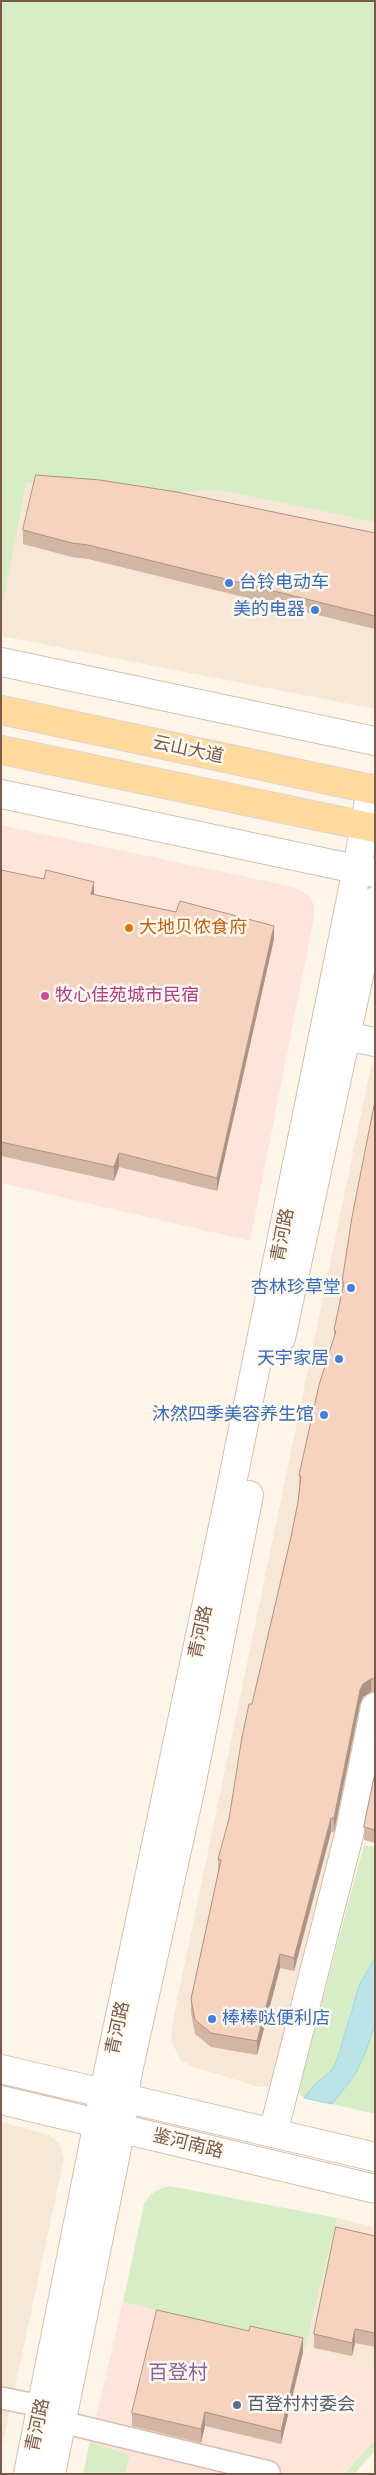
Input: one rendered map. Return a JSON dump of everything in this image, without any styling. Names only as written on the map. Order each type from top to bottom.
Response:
[{"type":"main road","name":"云山大道","points":[[1,710],[373,789]]},
{"type":"main road","points":[[1,750],[369,827]]},
{"type":"street","points":[[1,662],[375,741]]},
{"type":"street","name":"青河路","points":[[51,2474],[52,2414],[110,2125],[244,1426],[366,870],[373,789]]},
{"type":"street","points":[[1,794],[366,870]]},
{"type":"street","name":"青河路","points":[[115,2095],[128,2076],[190,1791],[289,1302],[375,901]]},
{"type":"street","points":[[346,1036],[375,1042]]},
{"type":"street","points":[[273,2133],[349,1835],[375,1707]]},
{"type":"street","name":"鉴河南路","points":[[1,2068],[375,2157]]},
{"type":"street","name":"鉴河南路","points":[[1,2100],[375,2189]]},
{"type":"street","name":"青河路","points":[[28,2474],[52,2414]]},
{"type":"lane","points":[[1,2398],[52,2414],[269,2472]]},
{"type":"shaded area","points":[[25,483],[177,492],[224,491],[375,522],[375,709],[1,636],[1,613]]},
{"type":"shaded area","points":[[1,825],[294,887],[307,894],[314,904],[314,918],[250,1241],[1,1183]]},
{"type":"shaded area","points":[[375,1063],[375,1644],[317,1919],[275,2082],[270,2086],[259,2087],[194,2067],[180,2060],[171,2040],[172,2025],[371,1066]]},
{"type":"shaded area","points":[[1,2122],[49,2135],[60,2144],[64,2158],[1,2452]]},
{"type":"shaded area","points":[[337,2218],[375,2227],[375,2370],[305,2348]]},
{"type":"shaded area","name":"百登村村委会","points":[[123,2302],[305,2348],[375,2370],[375,2440],[344,2474],[125,2474],[130,2455],[90,2442]]},
{"type":"green space","points":[[1,1],[375,1],[375,522],[224,491],[177,492],[26,483],[1,613]]},
{"type":"green space","points":[[364,1845],[375,1847],[375,1958],[369,1967],[353,2004],[338,2057],[332,2070],[314,2085],[304,2098],[300,2095],[299,2087]]},
{"type":"green space","points":[[375,2024],[375,2114],[332,2104],[355,2075]]},
{"type":"green space","points":[[170,2186],[337,2218],[305,2348],[123,2302],[144,2204],[155,2192]]},
{"type":"green space","points":[[375,2440],[375,2450],[354,2474],[344,2474]]},
{"type":"green space","points":[[90,2442],[130,2455],[125,2474],[83,2474]]},
{"type":"water","points":[[375,1958],[375,2024],[355,2075],[332,2104],[304,2098],[314,2085],[332,2070],[338,2057],[359,1986]]},
{"type":"building","points":[[36,475],[100,480],[177,492],[375,533],[375,616],[23,530]]},
{"type":"building","points":[[1,870],[44,879],[46,870],[94,882],[91,894],[176,912],[180,901],[274,926],[217,1178],[119,1153],[114,1167],[1,1142]]},
{"type":"building","points":[[375,1101],[375,1678],[363,1684],[360,1690],[334,1818],[331,1818],[294,1958],[280,1954],[257,2041],[211,2033],[195,2020],[191,1999],[221,1860],[218,1859],[229,1819],[249,1704],[252,1704],[291,1537],[298,1502],[301,1476],[299,1475],[319,1385],[336,1331],[334,1330],[344,1282],[342,1282],[352,1217]]},
{"type":"building","points":[[375,1773],[375,1830],[364,1827]]},
{"type":"building","points":[[336,2227],[375,2236],[375,2333],[355,2329],[352,2343],[314,2334]]},
{"type":"building","points":[[157,2310],[249,2331],[250,2326],[303,2338],[281,2431],[205,2412],[201,2429],[132,2413]]},
{"type":"place","name":"台铃电动车","points":[[229,583]]},
{"type":"place","name":"美的电器","points":[[315,610]]},
{"type":"place","name":"大地贝侬食府","points":[[129,928]]},
{"type":"place","name":"牧心佳苑城市民宿","points":[[45,996]]},
{"type":"place","name":"杏林珍草堂","points":[[351,1288]]},
{"type":"place","name":"天宇家居","points":[[339,1359]]},
{"type":"place","name":"沐然四季美容养生馆","points":[[324,1415]]},
{"type":"place","name":"棒棒哒便利店","points":[[212,2019]]},
{"type":"place","name":"百登村村委会","points":[[237,2405]]},
{"type":"district","name":"百登村","points":[[178,2373]]}]
